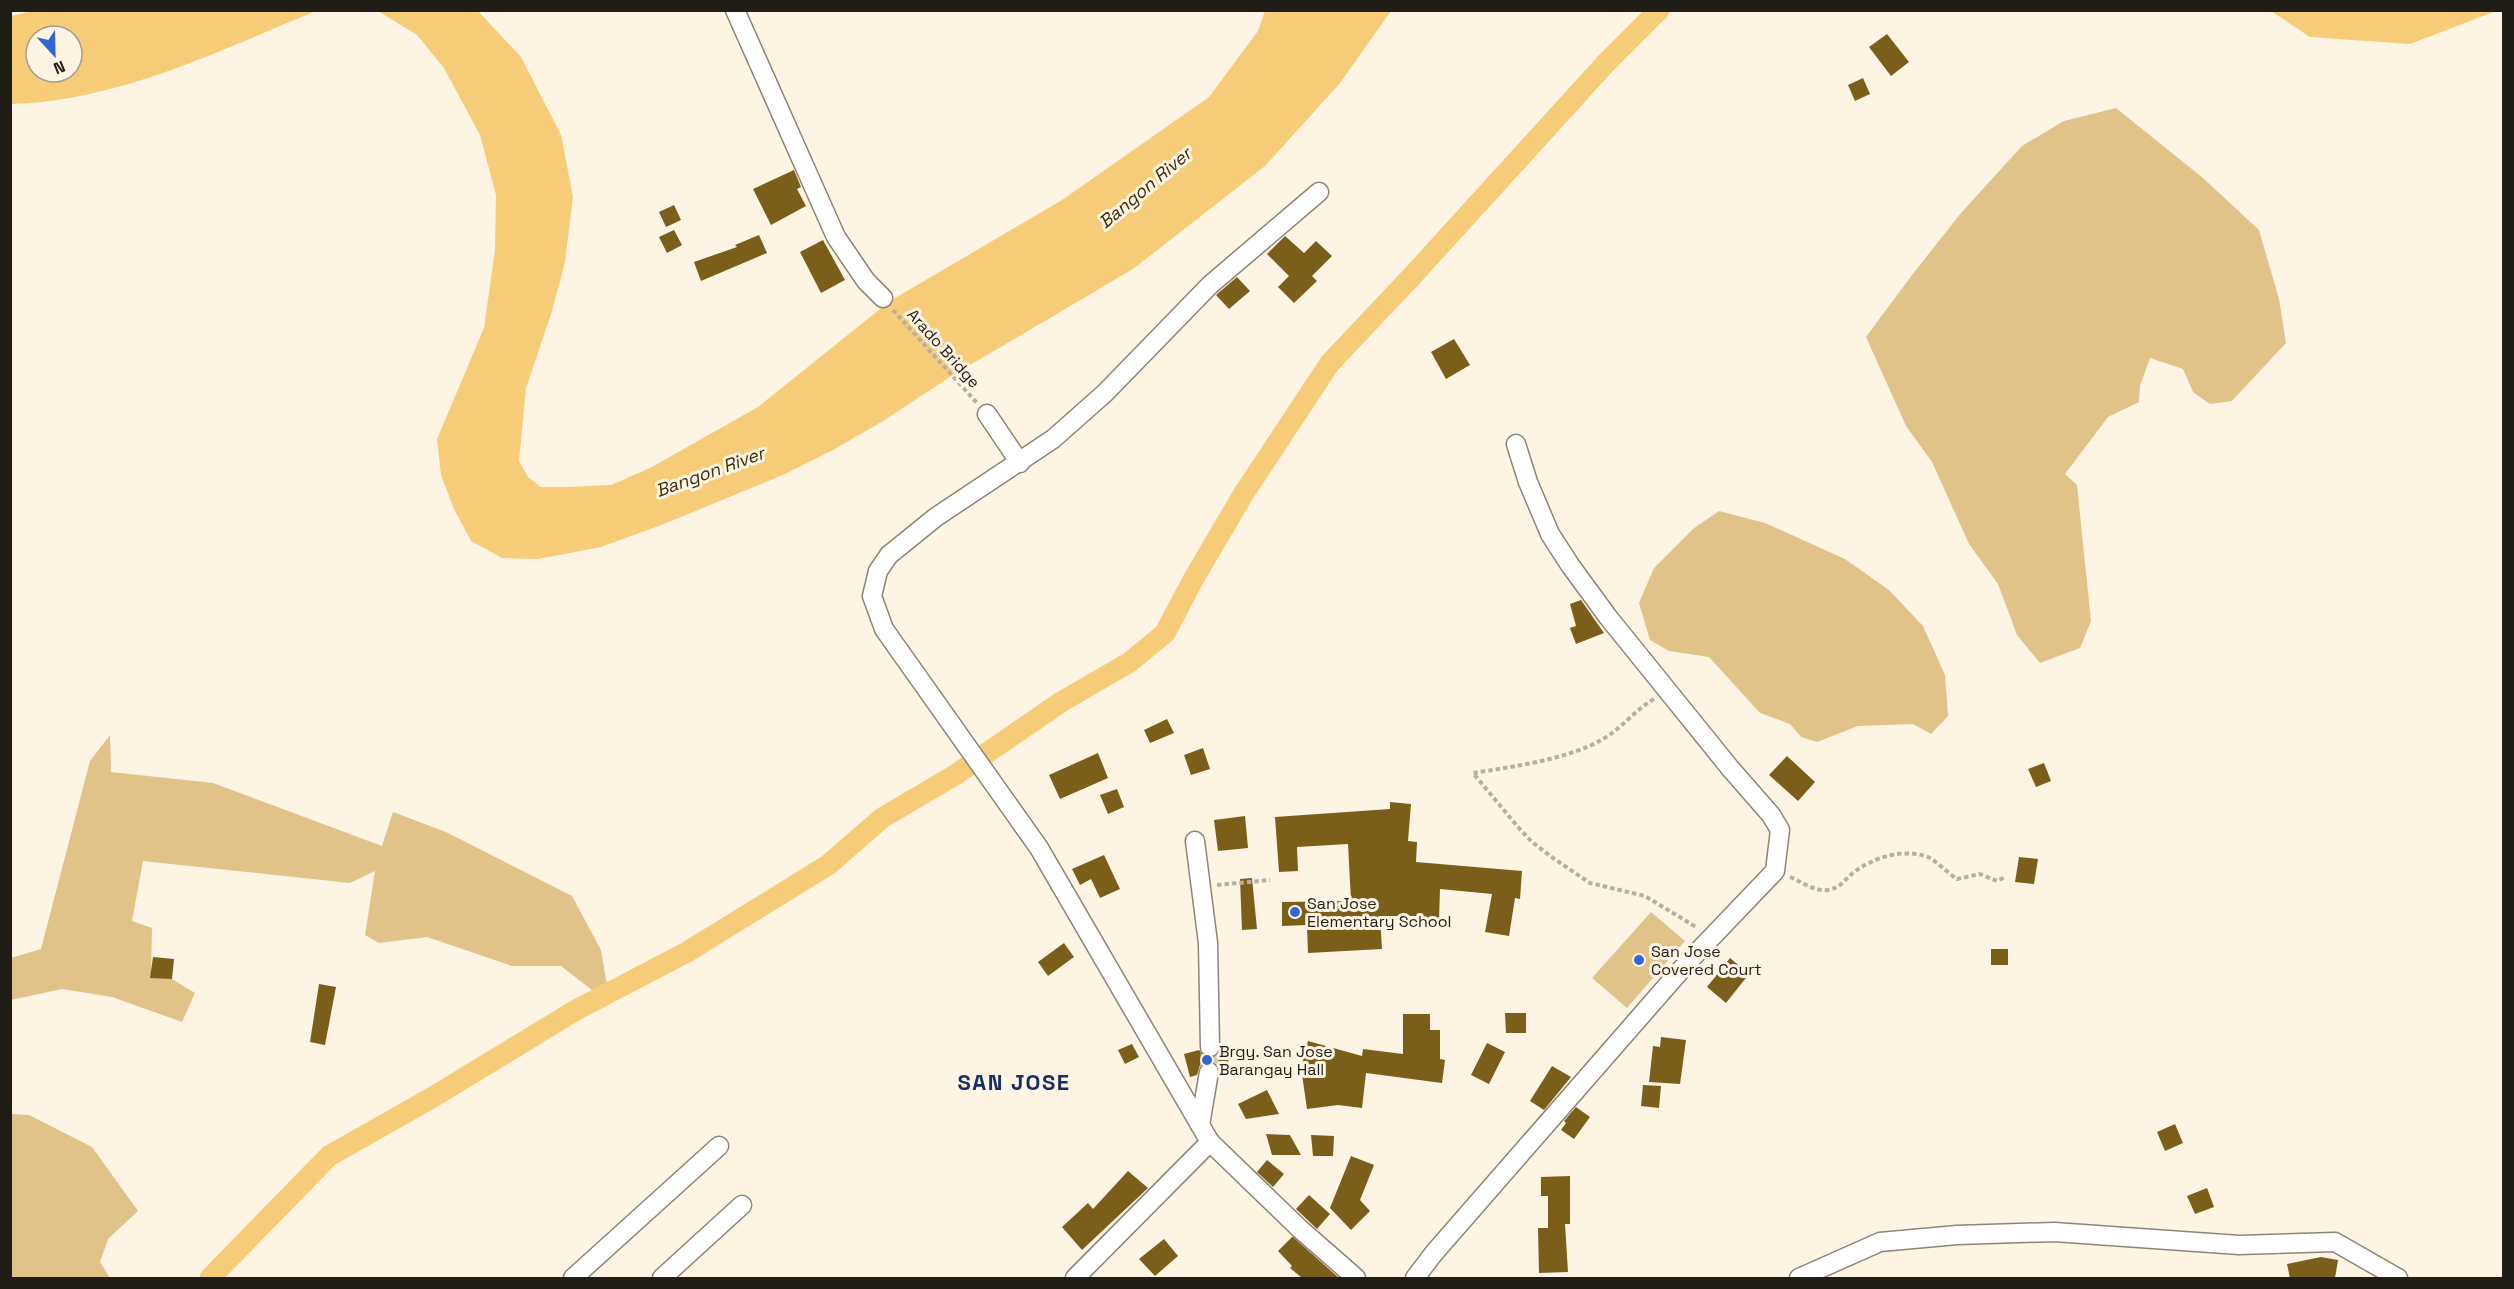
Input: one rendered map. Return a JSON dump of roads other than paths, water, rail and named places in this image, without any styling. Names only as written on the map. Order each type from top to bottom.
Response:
[{"type":"street","points":[[735,10],[836,237],[866,281],[883,298]]},
{"type":"street","points":[[1319,192],[1210,285],[1105,393],[1053,440],[912,535],[889,555],[878,571],[872,596],[884,629],[1039,848],[1210,1142],[1300,1229],[1356,1278]]},
{"type":"street","points":[[987,414],[1020,463]]},
{"type":"street","points":[[1415,1278],[1434,1253],[1596,1067],[1775,871],[1780,831],[1771,815],[1608,617],[1570,565],[1550,534],[1527,482],[1516,444]]},
{"type":"street","points":[[1195,841],[1208,943],[1210,1047]]},
{"type":"street","points":[[1200,1125],[1209,1072]]},
{"type":"street","points":[[1075,1278],[1210,1142]]},
{"type":"street","points":[[573,1278],[719,1146]]},
{"type":"street","points":[[662,1278],[742,1205]]},
{"type":"street","points":[[1799,1278],[1880,1242],[1957,1235],[2054,1232],[2239,1245],[2335,1242],[2398,1278]]},
{"type":"water","points":[[33,10],[316,11],[205,57],[129,84],[51,101],[11,104],[11,16]]},
{"type":"water","name":"Bangon River","points":[[378,11],[478,11],[521,57],[561,135],[573,197],[565,262],[551,314],[526,388],[519,461],[528,477],[541,487],[569,487],[611,485],[650,468],[758,407],[890,301],[1062,200],[1209,97],[1258,31],[1265,11],[1391,11],[1340,83],[1265,166],[1133,269],[953,375],[883,421],[785,474],[664,524],[601,547],[538,559],[502,558],[471,541],[454,509],[441,475],[437,439],[484,328],[495,250],[496,195],[480,135],[444,68],[417,35]]},
{"type":"water","points":[[2271,11],[2496,11],[2410,44],[2310,37]]},
{"type":"waterway","points":[[210,1278],[329,1156],[433,1097],[576,1010],[687,952],[828,865],[882,818],[955,775],[1061,702],[1130,662],[1165,633],[1244,493],[1330,363],[1606,63],[1659,10]]},
{"type":"tunnel","points":[[1209,1072],[1210,1047]]},
{"type":"place","name":"San Jose Elementary School","points":[[1295,912]]},
{"type":"place","name":"San Jose Covered Court","points":[[1639,960]]},
{"type":"place","name":"Brgy. San Jose Barangay Hall","points":[[1207,1060]]},
{"type":"district","name":"SAN JOSE","points":[[1014,1082]]}]
